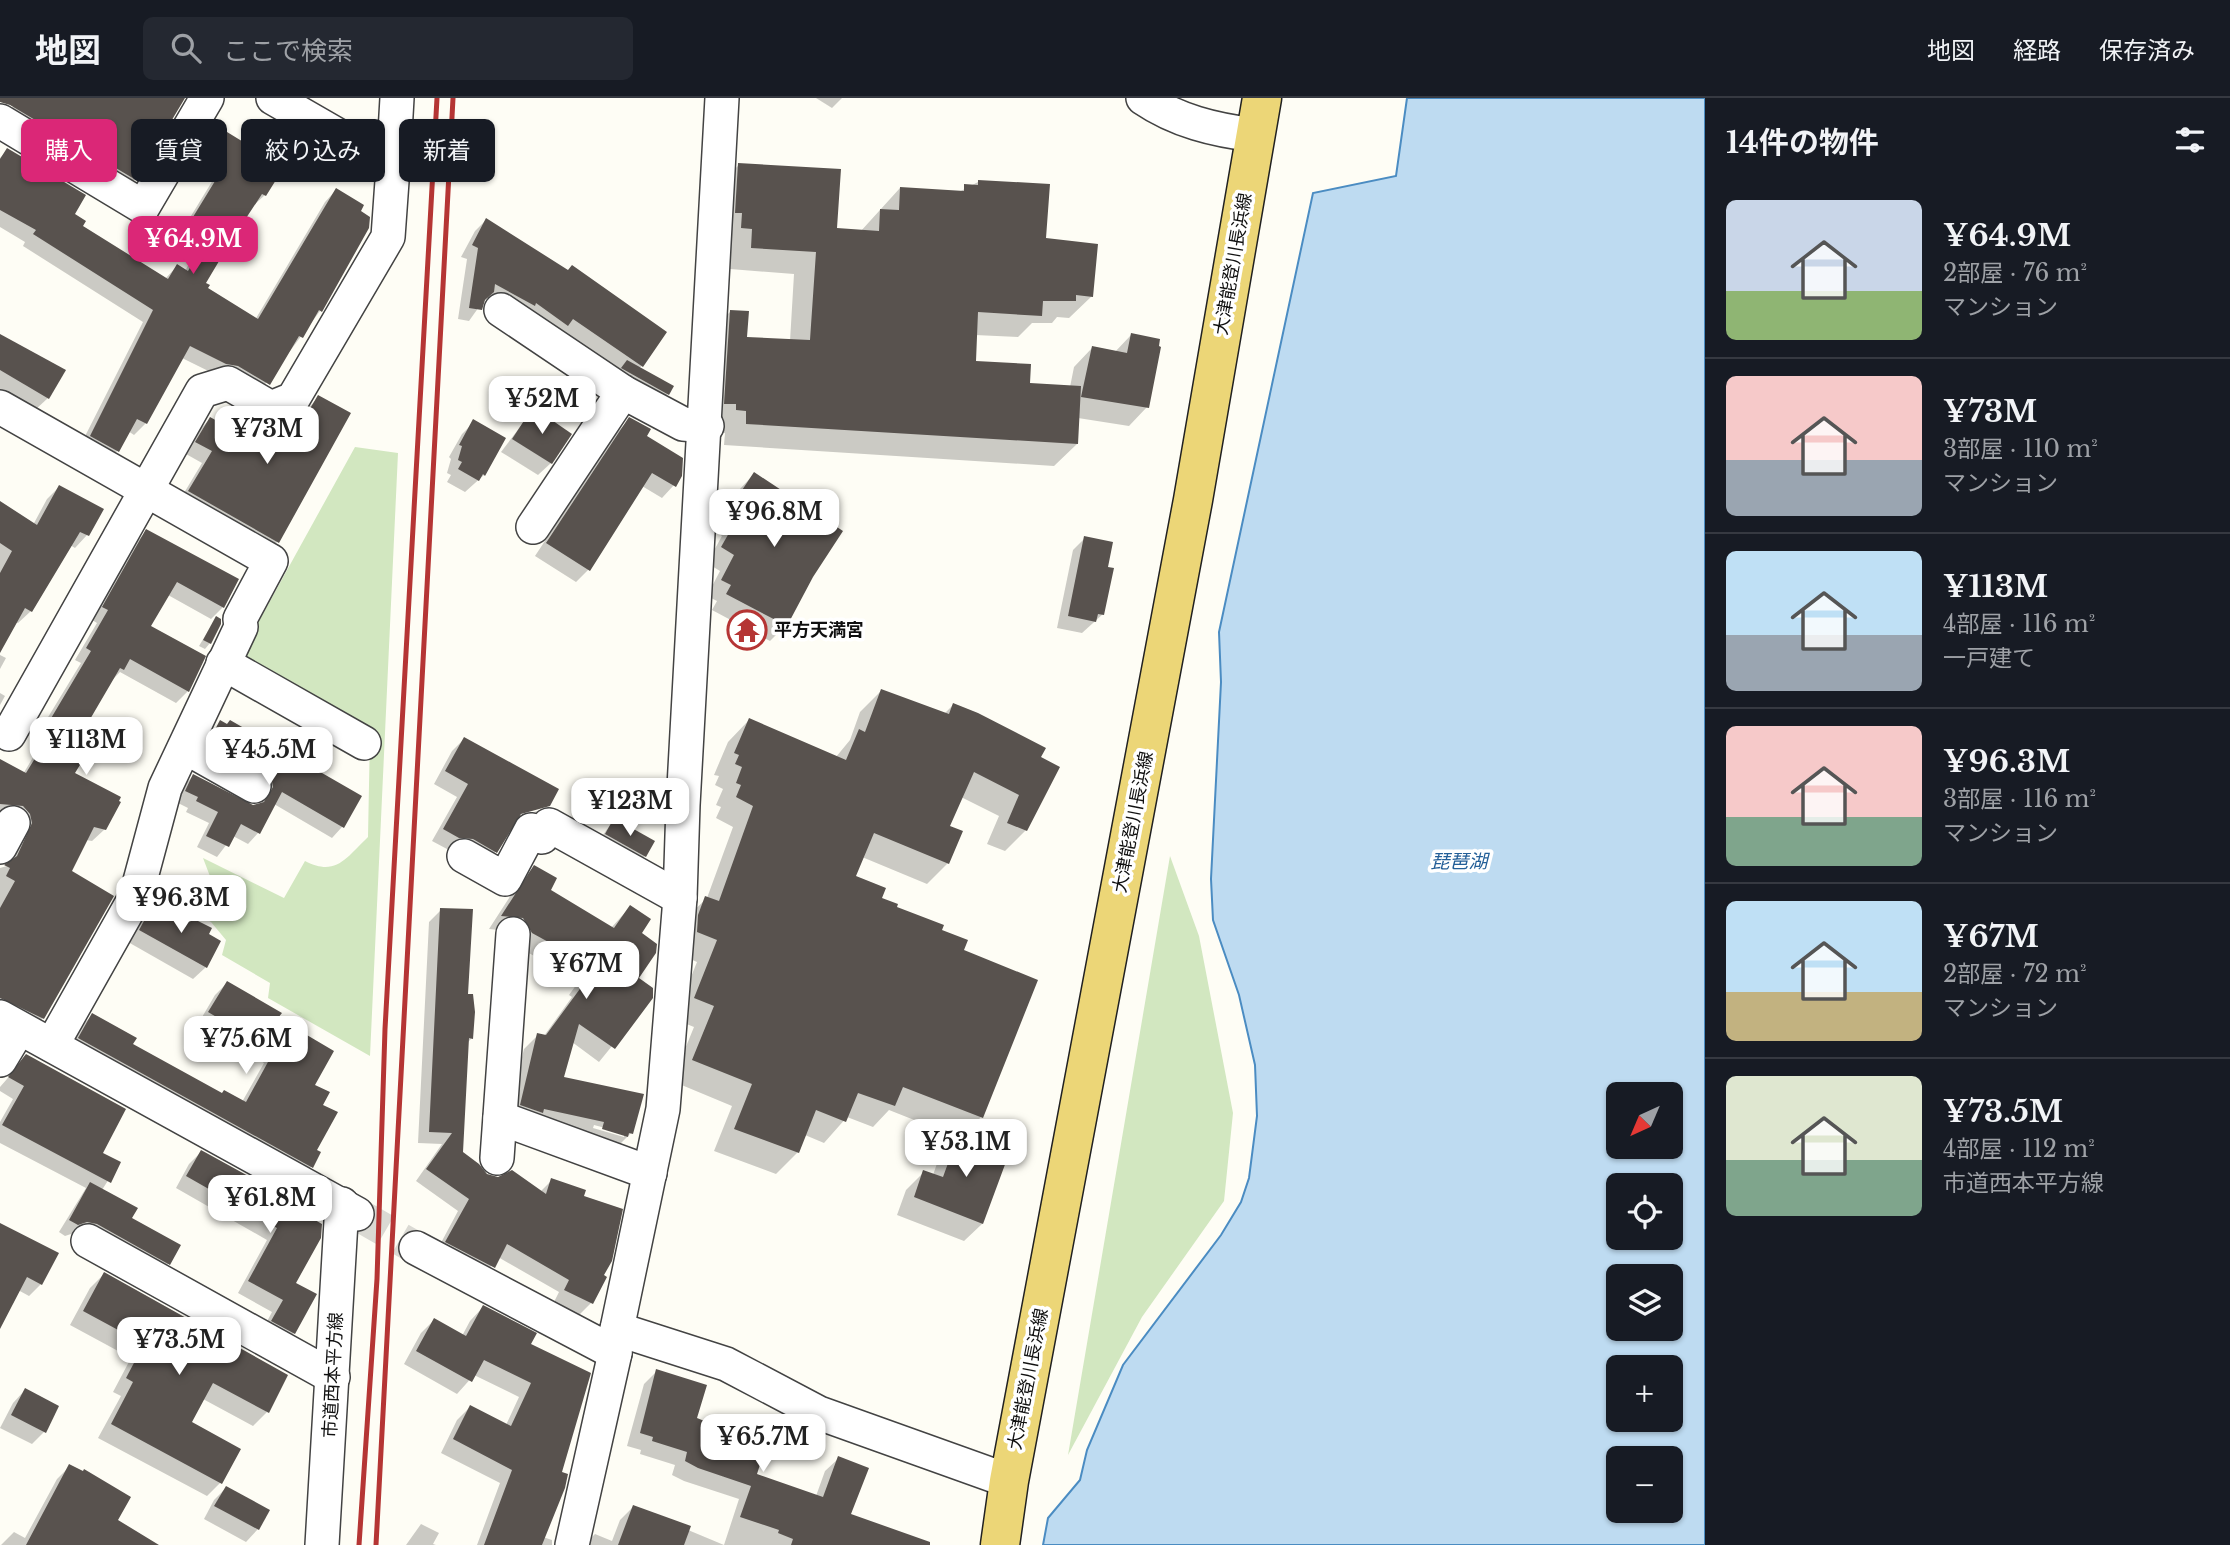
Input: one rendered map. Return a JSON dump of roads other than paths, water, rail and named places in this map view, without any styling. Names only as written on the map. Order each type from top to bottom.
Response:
[{"type":"main road","name":"大津能登川長浜線","points":[[1000,1545],[1009,1481],[1191,514],[1262,98]]},
{"type":"street","points":[[0,121],[143,207],[208,98]]},
{"type":"street","points":[[273,98],[393,167]]},
{"type":"street","points":[[9,734],[201,391],[228,383],[271,408],[293,400],[388,237],[397,98]]},
{"type":"street","points":[[572,1545],[616,1341],[667,1081],[680,898],[706,426],[714,218],[723,98]]},
{"type":"street","points":[[1143,98],[1186,121],[1221,131],[1255,135]]},
{"type":"street","points":[[501,310],[623,392],[683,424],[706,426]]},
{"type":"street","points":[[533,527],[623,392]]},
{"type":"street","points":[[0,407],[271,561],[240,619],[241,627],[165,788],[136,896],[52,1045],[9,1023],[0,1060]]},
{"type":"street","points":[[223,663],[364,743]]},
{"type":"street","points":[[185,747],[254,786]]},
{"type":"street","points":[[464,856],[505,879],[531,831],[542,836],[549,825],[680,898]]},
{"type":"street","points":[[497,1158],[513,933]]},
{"type":"street","name":"市道西本平方線","points":[[52,1045],[350,1209],[333,1377],[322,1545]]},
{"type":"street","points":[[500,1118],[650,1173]]},
{"type":"street","points":[[88,1241],[333,1377]]},
{"type":"street","points":[[416,1248],[616,1341],[726,1364],[819,1413],[1009,1481]]},
{"type":"water","name":"琵琶湖","points":[[1407,98],[1705,98],[1705,1545],[1043,1545],[1048,1518],[1080,1480],[1087,1450],[1123,1365],[1221,1235],[1241,1202],[1249,1178],[1257,1116],[1255,1065],[1239,995],[1213,920],[1211,879],[1221,682],[1219,632],[1313,193],[1396,176]]},
{"type":"tunnel","points":[[357,1214],[416,1248]]},
{"type":"railway","points":[[359,1545],[377,1279],[385,1029],[437,98]]},
{"type":"railway","points":[[376,1545],[453,98]]},
{"type":"place","name":"平方天満宮","points":[[747,630]]}]
